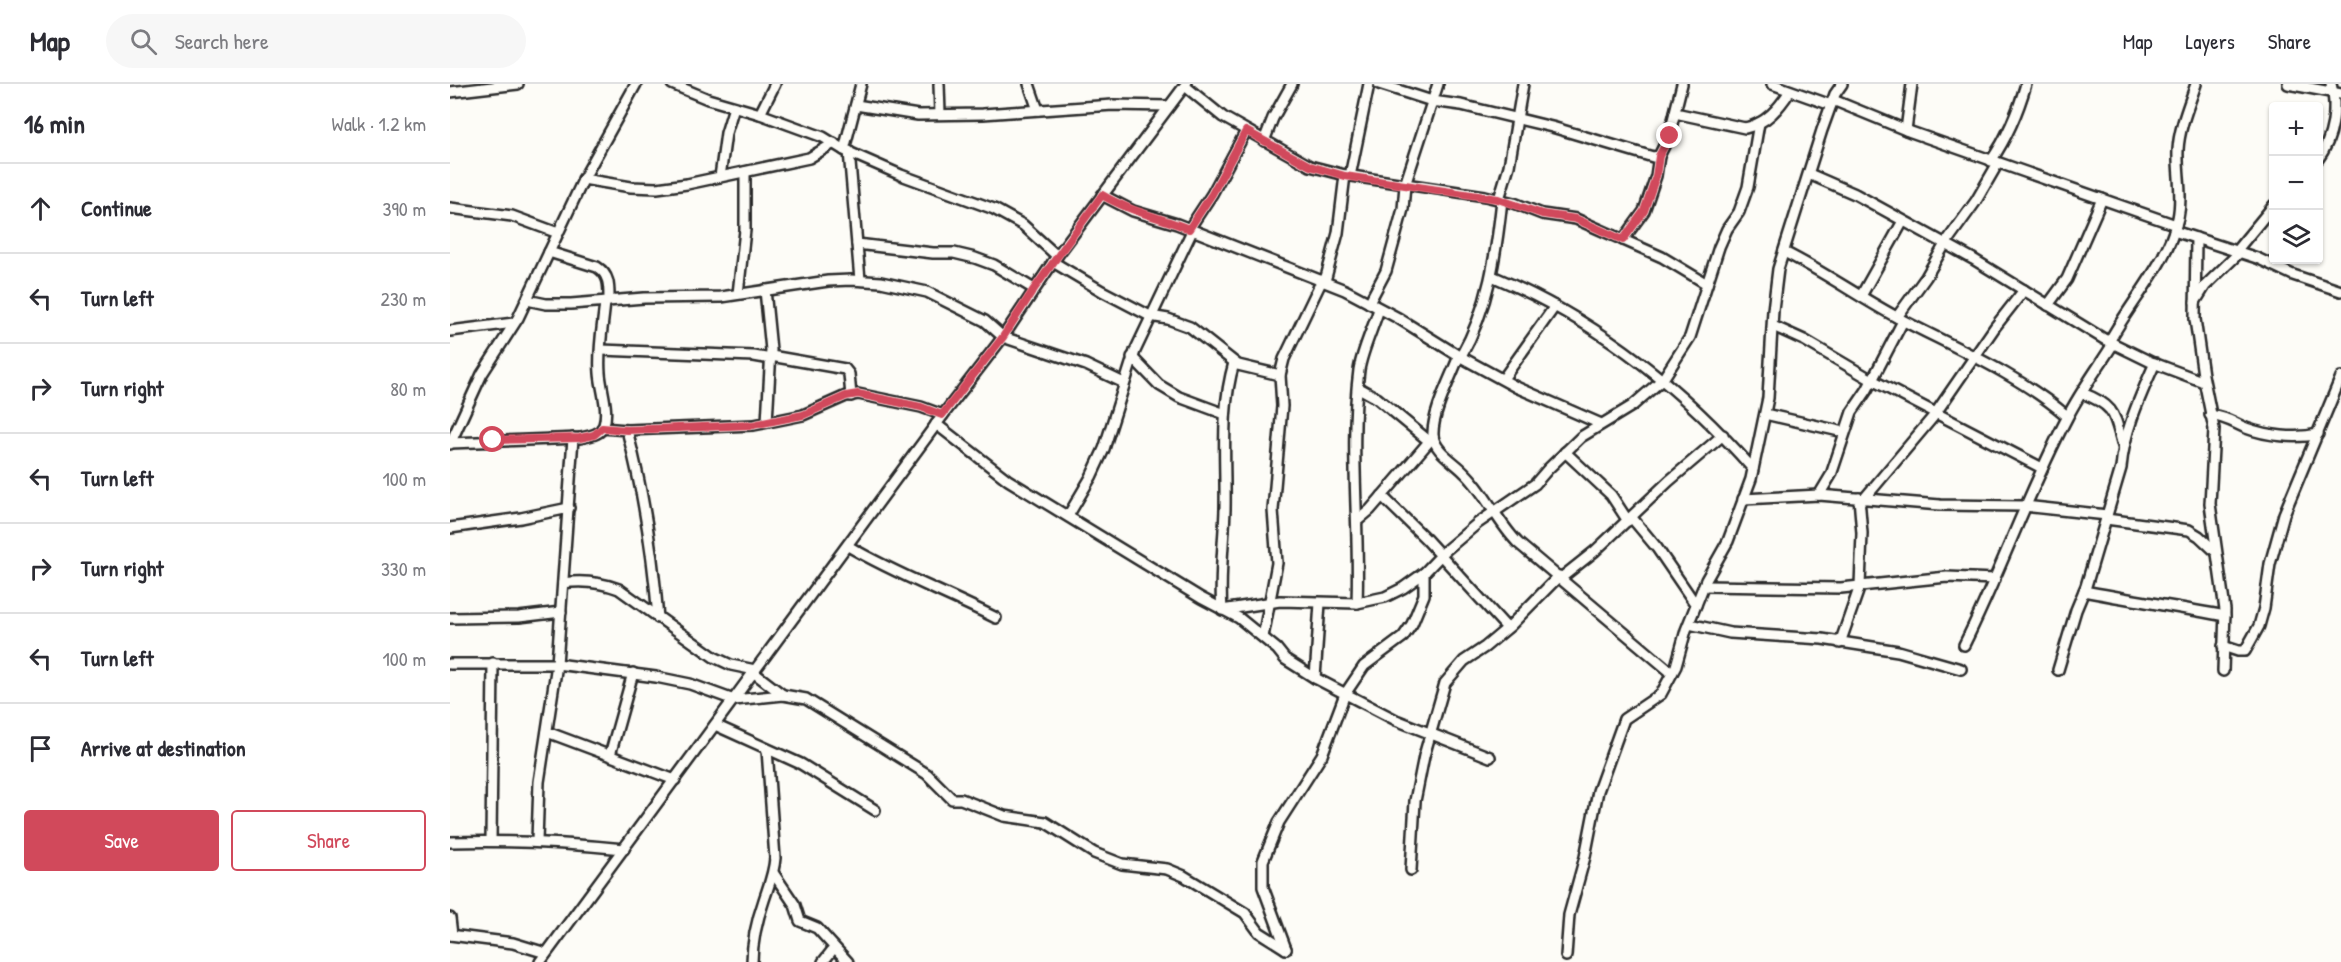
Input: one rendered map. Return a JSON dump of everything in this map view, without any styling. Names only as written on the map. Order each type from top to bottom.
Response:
[{"type":"street","points":[[450,92],[519,84]]},
{"type":"street","points":[[549,252],[597,267],[604,272],[607,278],[600,373],[604,416],[602,428],[594,435],[573,438],[450,444],[482,374],[527,300],[549,252],[583,179],[636,84]]},
{"type":"street","points":[[672,84],[708,99],[823,136],[846,150],[901,175],[994,209],[1023,225],[1055,259],[1102,291],[1150,316],[1168,319],[1190,327],[1234,363],[1280,375]]},
{"type":"street","points":[[760,114],[776,84]]},
{"type":"street","points":[[860,280],[846,150],[861,84]]},
{"type":"street","points":[[939,84],[940,114]]},
{"type":"street","points":[[1029,84],[1038,110]]},
{"type":"street","points":[[1263,141],[1292,84]]},
{"type":"street","points":[[1263,637],[1277,563],[1273,510],[1282,405],[1280,375],[1284,359],[1323,281],[1338,233],[1347,176],[1369,84]]},
{"type":"street","points":[[1379,84],[1432,101],[1461,105],[1591,138],[1644,155],[1659,156]]},
{"type":"street","points":[[1369,303],[1386,271],[1402,209],[1405,186],[1438,84]]},
{"type":"street","points":[[1357,521],[1382,496],[1431,439],[1437,414],[1460,356],[1479,321],[1492,276],[1498,239],[1500,200],[1509,166],[1523,84]]},
{"type":"street","points":[[1623,240],[1644,211],[1656,176],[1659,156],[1670,136],[1682,84]]},
{"type":"street","points":[[1774,84],[2102,199],[2196,238],[2341,291]]},
{"type":"street","points":[[1566,956],[1569,915],[1585,857],[1598,791],[1624,719],[1661,694],[1672,673],[1704,586],[1728,541],[1753,469],[1768,398],[1778,269],[1832,103],[1842,84]]},
{"type":"street","points":[[1906,130],[1912,84]]},
{"type":"street","points":[[1819,495],[1831,475],[1852,412],[1872,380],[1900,319],[1945,244],[1976,201],[2017,115],[2026,84]]},
{"type":"street","points":[[1964,645],[1995,579],[2024,506],[2067,416],[2163,255],[2175,228],[2181,193],[2179,140],[2196,84]]},
{"type":"street","points":[[2288,84],[2335,90],[2329,143],[2321,156]]},
{"type":"street","points":[[540,962],[848,546],[942,415],[1003,337],[1055,259],[1185,85],[1223,117],[1310,166],[1347,176],[1500,200],[1542,214],[1576,219],[1662,257],[1707,284]]},
{"type":"street","points":[[1676,113],[1745,129],[1759,123],[1782,104],[1790,91]]},
{"type":"street","points":[[856,105],[893,112],[940,114],[1113,105],[1169,106]]},
{"type":"street","points":[[720,177],[726,133],[734,107]]},
{"type":"street","points":[[1222,610],[1270,603],[1357,603],[1385,597],[1403,588],[1424,573],[1493,512],[1535,484],[1581,437],[1632,406],[1663,379],[1690,337],[1726,229],[1739,212],[1748,187],[1759,123]]},
{"type":"street","points":[[1068,516],[1091,477],[1104,449],[1132,357],[1150,316],[1190,230],[1246,131]]},
{"type":"street","points":[[583,179],[609,185],[657,188],[809,158],[834,143]]},
{"type":"street","points":[[738,294],[745,230],[745,172]]},
{"type":"street","points":[[1809,174],[1855,194],[1945,244],[2111,343],[2204,382]]},
{"type":"street","points":[[1102,195],[1133,211],[1151,215],[1323,281],[1398,318],[1503,379],[1577,416],[1601,424]]},
{"type":"street","points":[[2048,305],[2067,279],[2102,199]]},
{"type":"street","points":[[450,208],[512,216],[558,233]]},
{"type":"street","points":[[2195,302],[2205,286],[2238,252],[2270,210]]},
{"type":"street","points":[[1861,296],[1903,221]]},
{"type":"street","points":[[2196,238],[2195,302],[2214,448],[2210,504],[2222,579],[2225,616],[2223,671]]},
{"type":"street","points":[[857,244],[975,258],[1004,270],[1034,289]]},
{"type":"street","points":[[1784,252],[2051,402],[2067,416]]},
{"type":"street","points":[[1492,276],[1555,306],[1610,340],[1663,379],[1723,435],[1753,469]]},
{"type":"street","points":[[527,300],[546,304],[571,304],[721,297],[828,281],[860,280],[903,285],[927,292],[985,321],[1003,337],[1086,365],[1124,383]]},
{"type":"street","points":[[765,290],[769,311],[771,357],[767,422]]},
{"type":"street","points":[[1840,643],[1860,586],[1861,499],[1936,414],[1995,327],[2024,290]]},
{"type":"street","points":[[1503,379],[1555,306]]},
{"type":"street","points":[[1357,603],[1359,558],[1354,430],[1359,370],[1379,309]]},
{"type":"street","points":[[450,331],[514,324]]},
{"type":"street","points":[[1773,326],[1804,340],[1872,380],[1936,414],[1967,427],[2042,468]]},
{"type":"street","points":[[601,350],[771,357],[845,369],[849,374],[850,396]]},
{"type":"street","points":[[1132,357],[1159,386],[1179,398],[1225,414]]},
{"type":"street","points":[[1222,610],[1220,582],[1225,507],[1225,414],[1227,387],[1234,363]]},
{"type":"street","points":[[2058,670],[2121,468],[2124,447],[2137,401],[2155,363]]},
{"type":"street","points":[[2223,646],[2246,651],[2259,626],[2270,564],[2280,525],[2341,377]]},
{"type":"street","points":[[1359,388],[1384,403],[1431,439],[1446,457],[1467,474],[1511,535],[1672,673]]},
{"type":"street","points":[[2082,393],[2097,398],[2114,412],[2124,447]]},
{"type":"street","points":[[602,428],[627,430],[728,427],[767,422],[803,415],[850,396],[872,396],[942,415]]},
{"type":"street","points":[[1765,414],[1844,432]]},
{"type":"street","points":[[2211,415],[2226,417],[2244,427],[2262,432],[2291,436],[2318,434]]},
{"type":"street","points":[[936,424],[1008,480],[1222,610],[1239,618],[1286,659],[1315,678],[1396,720],[1490,757]]},
{"type":"street","points":[[627,430],[635,459],[655,568],[658,618]]},
{"type":"street","points":[[1411,870],[1415,801],[1430,734],[1445,683],[1464,661],[1507,628],[1560,577],[1630,519],[1677,473],[1723,435]]},
{"type":"street","points":[[537,841],[539,782],[557,664],[573,438]]},
{"type":"street","points":[[1565,452],[1611,495],[1657,548],[1696,605]]},
{"type":"street","points":[[1743,499],[1819,495],[1940,505],[2024,506],[2189,530],[2216,552]]},
{"type":"street","points":[[1382,496],[1507,628]]},
{"type":"street","points":[[450,528],[521,518],[569,508]]},
{"type":"street","points":[[848,546],[893,571],[935,588],[996,618]]},
{"type":"street","points":[[450,664],[557,664],[633,673],[690,684],[734,700],[783,694],[806,699],[927,774],[952,799],[961,799],[1004,816],[1045,822],[1095,853],[1122,864],[1167,869],[1184,876],[1245,913],[1259,932],[1286,949],[1263,887],[1263,861],[1279,822],[1322,755],[1345,694],[1364,666],[1403,637],[1412,624],[1424,595],[1424,573]]},
{"type":"street","points":[[1704,586],[1860,586],[1947,577],[1995,579]]},
{"type":"street","points":[[563,583],[593,582],[619,589],[714,657],[731,665],[754,671],[783,694]]},
{"type":"street","points":[[2084,591],[2138,602],[2168,604],[2225,616]]},
{"type":"street","points":[[1315,678],[1320,603]]},
{"type":"street","points":[[450,618],[519,617],[561,612]]},
{"type":"street","points":[[1689,624],[1730,633],[1822,639],[1898,651],[1961,669]]},
{"type":"street","points":[[491,841],[493,663]]},
{"type":"street","points":[[610,755],[633,673]]},
{"type":"street","points":[[715,725],[801,764],[875,810]]},
{"type":"street","points":[[547,732],[675,780]]},
{"type":"street","points":[[752,962],[753,938],[774,874],[775,858],[767,750]]},
{"type":"street","points":[[450,842],[537,841],[624,849]]},
{"type":"street","points":[[774,874],[795,905],[800,921],[817,928],[848,962]]},
{"type":"street","points":[[450,918],[451,935],[513,943],[546,953]]},
{"type":"street","points":[[823,962],[834,948]]},
{"type":"route","points":[[493,440],[580,438],[594,435],[602,428],[627,430],[753,425],[803,415],[846,396],[858,394],[921,407],[942,415],[1003,337],[1057,256],[1102,195],[1133,211],[1189,229],[1212,194],[1246,131],[1310,166],[1345,176],[1485,196],[1515,203],[1542,214],[1576,219],[1623,240],[1639,221],[1644,211],[1652,193],[1659,156],[1670,136]]}]
